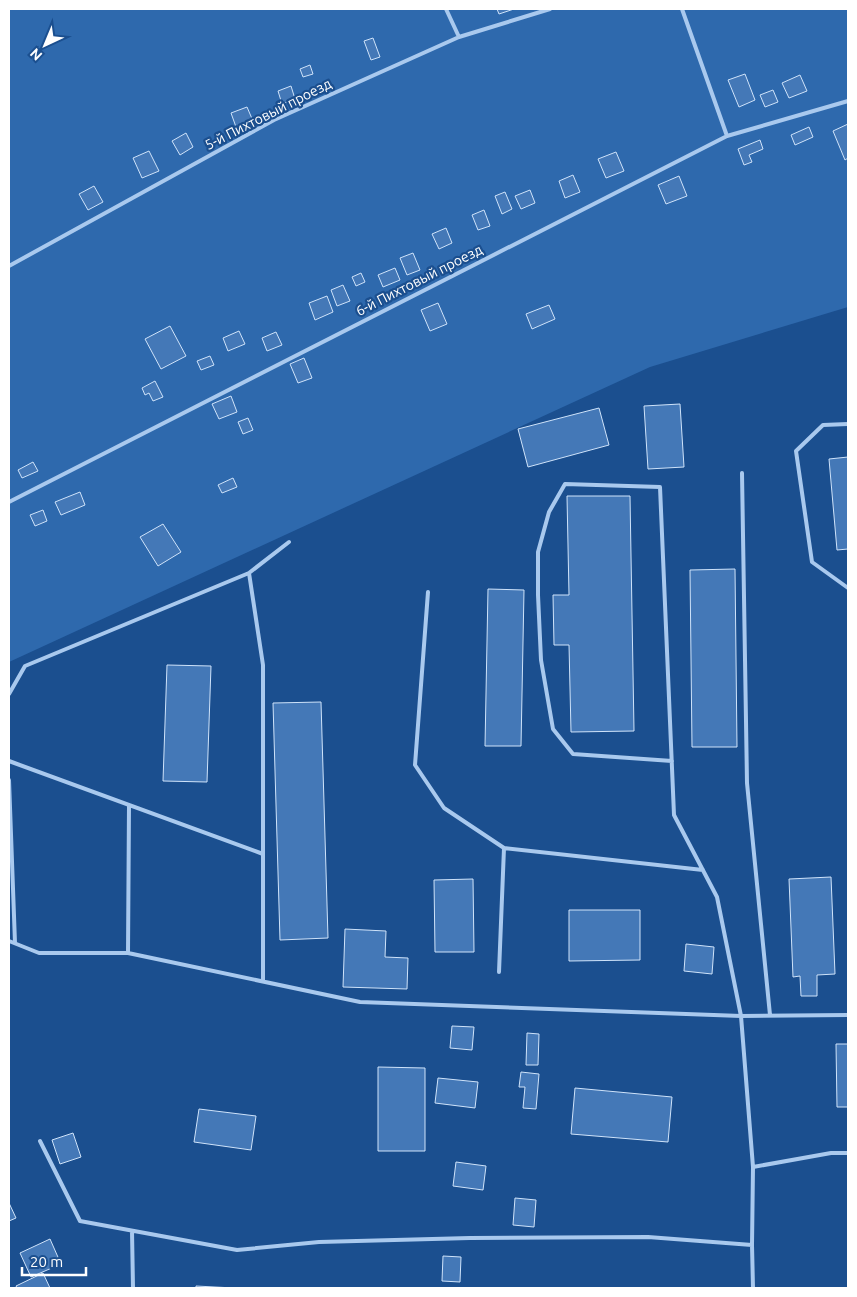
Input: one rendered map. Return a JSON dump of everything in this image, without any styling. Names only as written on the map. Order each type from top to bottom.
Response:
[{"type":"lane","points":[[446,9],[459,37]]},
{"type":"lane","name":"5-й Пихтовый проезд","points":[[9,266],[274,120],[459,37],[550,9]]},
{"type":"lane","points":[[682,9],[727,136]]},
{"type":"lane","name":"6-й Пихтовый проезд","points":[[9,502],[727,136],[848,101]]},
{"type":"lane","points":[[848,424],[823,425],[796,451],[812,562],[848,588]]},
{"type":"lane","points":[[742,473],[747,783],[770,1015]]},
{"type":"lane","points":[[672,761],[573,754],[554,729],[541,660],[538,552],[549,512],[565,484],[660,487],[672,761],[674,815],[717,897],[741,1016],[753,1167],[753,1288]]},
{"type":"lane","points":[[9,694],[25,666],[249,573],[289,542]]},
{"type":"lane","points":[[249,573],[263,665],[263,981]]},
{"type":"lane","points":[[428,592],[415,765],[444,808],[504,848],[703,870]]},
{"type":"lane","points":[[9,761],[263,854]]},
{"type":"lane","points":[[9,780],[15,943]]},
{"type":"lane","points":[[128,953],[129,805]]},
{"type":"lane","points":[[499,972],[504,848]]},
{"type":"lane","points":[[9,941],[39,953],[128,953],[360,1002],[741,1016],[848,1015]]},
{"type":"lane","points":[[40,1141],[80,1221],[237,1250],[319,1242],[480,1238],[648,1237],[752,1245]]},
{"type":"lane","points":[[753,1167],[831,1153],[848,1153]]},
{"type":"lane","points":[[132,1231],[133,1288]]},
{"type":"shaded area","points":[[9,9],[848,9],[848,307],[650,367],[9,662]]},
{"type":"building","points":[[497,9],[514,9],[499,14]]},
{"type":"building","points":[[373,38],[380,57],[371,60],[364,41]]},
{"type":"building","points":[[310,65],[313,74],[303,77],[300,69]]},
{"type":"building","points":[[745,74],[755,100],[739,107],[728,80]]},
{"type":"building","points":[[800,75],[807,91],[789,98],[782,83]]},
{"type":"building","points":[[291,86],[295,99],[282,104],[278,91]]},
{"type":"building","points":[[773,90],[778,102],[765,107],[760,95]]},
{"type":"building","points":[[247,107],[253,121],[236,127],[231,113]]},
{"type":"building","points":[[848,124],[848,158],[845,160],[833,131]]},
{"type":"building","points":[[809,127],[813,137],[795,145],[791,135]]},
{"type":"building","points":[[186,133],[193,147],[180,155],[172,141]]},
{"type":"building","points":[[760,140],[763,149],[749,155],[752,162],[744,165],[738,149]]},
{"type":"building","points":[[149,151],[159,171],[142,178],[133,158]]},
{"type":"building","points":[[616,152],[624,171],[606,178],[598,159]]},
{"type":"building","points":[[573,175],[580,192],[565,198],[559,181]]},
{"type":"building","points":[[679,176],[687,196],[666,204],[658,185]]},
{"type":"building","points":[[94,186],[103,202],[88,210],[79,194]]},
{"type":"building","points":[[530,190],[535,203],[521,209],[515,196]]},
{"type":"building","points":[[505,192],[512,209],[502,214],[495,196]]},
{"type":"building","points":[[484,210],[490,226],[478,230],[472,215]]},
{"type":"building","points":[[446,228],[452,243],[439,249],[432,234]]},
{"type":"building","points":[[413,253],[420,270],[407,275],[400,258]]},
{"type":"building","points":[[395,268],[400,280],[383,287],[378,275]]},
{"type":"building","points":[[361,273],[365,282],[356,286],[352,277]]},
{"type":"building","points":[[343,285],[350,301],[337,306],[331,290]]},
{"type":"building","points":[[327,296],[333,312],[315,320],[309,303]]},
{"type":"building","points":[[438,303],[447,324],[430,331],[421,310]]},
{"type":"building","points":[[549,305],[555,319],[532,329],[526,314]]},
{"type":"building","points":[[170,326],[186,356],[161,369],[145,339]]},
{"type":"building","points":[[239,331],[245,344],[228,351],[223,338]]},
{"type":"building","points":[[276,332],[282,345],[267,351],[262,338]]},
{"type":"building","points":[[210,356],[214,365],[201,370],[197,361]]},
{"type":"building","points":[[304,358],[312,378],[298,383],[290,364]]},
{"type":"building","points":[[155,381],[163,397],[153,401],[149,393],[145,395],[142,388]]},
{"type":"building","points":[[231,396],[237,412],[219,419],[212,404]]},
{"type":"building","points":[[680,404],[684,467],[648,469],[644,406]]},
{"type":"building","points":[[599,408],[609,445],[528,467],[518,429]]},
{"type":"building","points":[[248,418],[253,430],[243,434],[238,422]]},
{"type":"building","points":[[848,457],[848,549],[837,550],[829,459]]},
{"type":"building","points":[[33,462],[38,471],[22,478],[18,470]]},
{"type":"building","points":[[233,478],[237,487],[222,493],[218,485]]},
{"type":"building","points":[[80,492],[85,505],[61,515],[55,502]]},
{"type":"building","points":[[567,496],[630,496],[634,731],[571,732],[569,645],[554,645],[553,595],[569,595]]},
{"type":"building","points":[[43,510],[47,521],[35,526],[30,515]]},
{"type":"building","points":[[163,524],[181,552],[158,566],[140,537]]},
{"type":"building","points":[[735,569],[737,747],[692,747],[690,570]]},
{"type":"building","points":[[488,589],[524,590],[521,746],[485,746]]},
{"type":"building","points":[[167,665],[211,666],[207,782],[163,781]]},
{"type":"building","points":[[321,702],[328,938],[280,940],[273,703]]},
{"type":"building","points":[[831,877],[835,974],[817,975],[817,996],[801,996],[800,976],[793,977],[789,879]]},
{"type":"building","points":[[473,879],[474,952],[435,952],[434,880]]},
{"type":"building","points":[[569,910],[640,910],[640,960],[569,961]]},
{"type":"building","points":[[345,929],[386,931],[385,957],[408,958],[407,989],[343,987]]},
{"type":"building","points":[[686,944],[714,947],[712,974],[684,971]]},
{"type":"building","points":[[452,1026],[474,1027],[472,1050],[450,1048]]},
{"type":"building","points":[[527,1033],[539,1034],[538,1065],[526,1065]]},
{"type":"building","points":[[836,1044],[848,1044],[848,1107],[837,1107]]},
{"type":"building","points":[[378,1067],[425,1068],[425,1151],[378,1151]]},
{"type":"building","points":[[521,1072],[539,1074],[536,1109],[523,1108],[525,1087],[519,1087]]},
{"type":"building","points":[[438,1078],[478,1082],[475,1108],[435,1103]]},
{"type":"building","points":[[575,1088],[672,1097],[668,1142],[571,1134]]},
{"type":"building","points":[[199,1109],[256,1116],[251,1150],[194,1142]]},
{"type":"building","points":[[73,1133],[81,1157],[60,1164],[52,1140]]},
{"type":"building","points":[[456,1162],[486,1166],[483,1190],[453,1186]]},
{"type":"building","points":[[515,1198],[536,1200],[534,1227],[513,1225]]},
{"type":"building","points":[[9,1203],[16,1218],[9,1221]]},
{"type":"building","points":[[50,1239],[61,1264],[31,1277],[20,1253]]},
{"type":"building","points":[[443,1256],[461,1257],[460,1282],[442,1281]]},
{"type":"building","points":[[43,1273],[50,1288],[17,1288],[16,1286]]},
{"type":"building","points":[[196,1286],[234,1288],[196,1288]]}]
